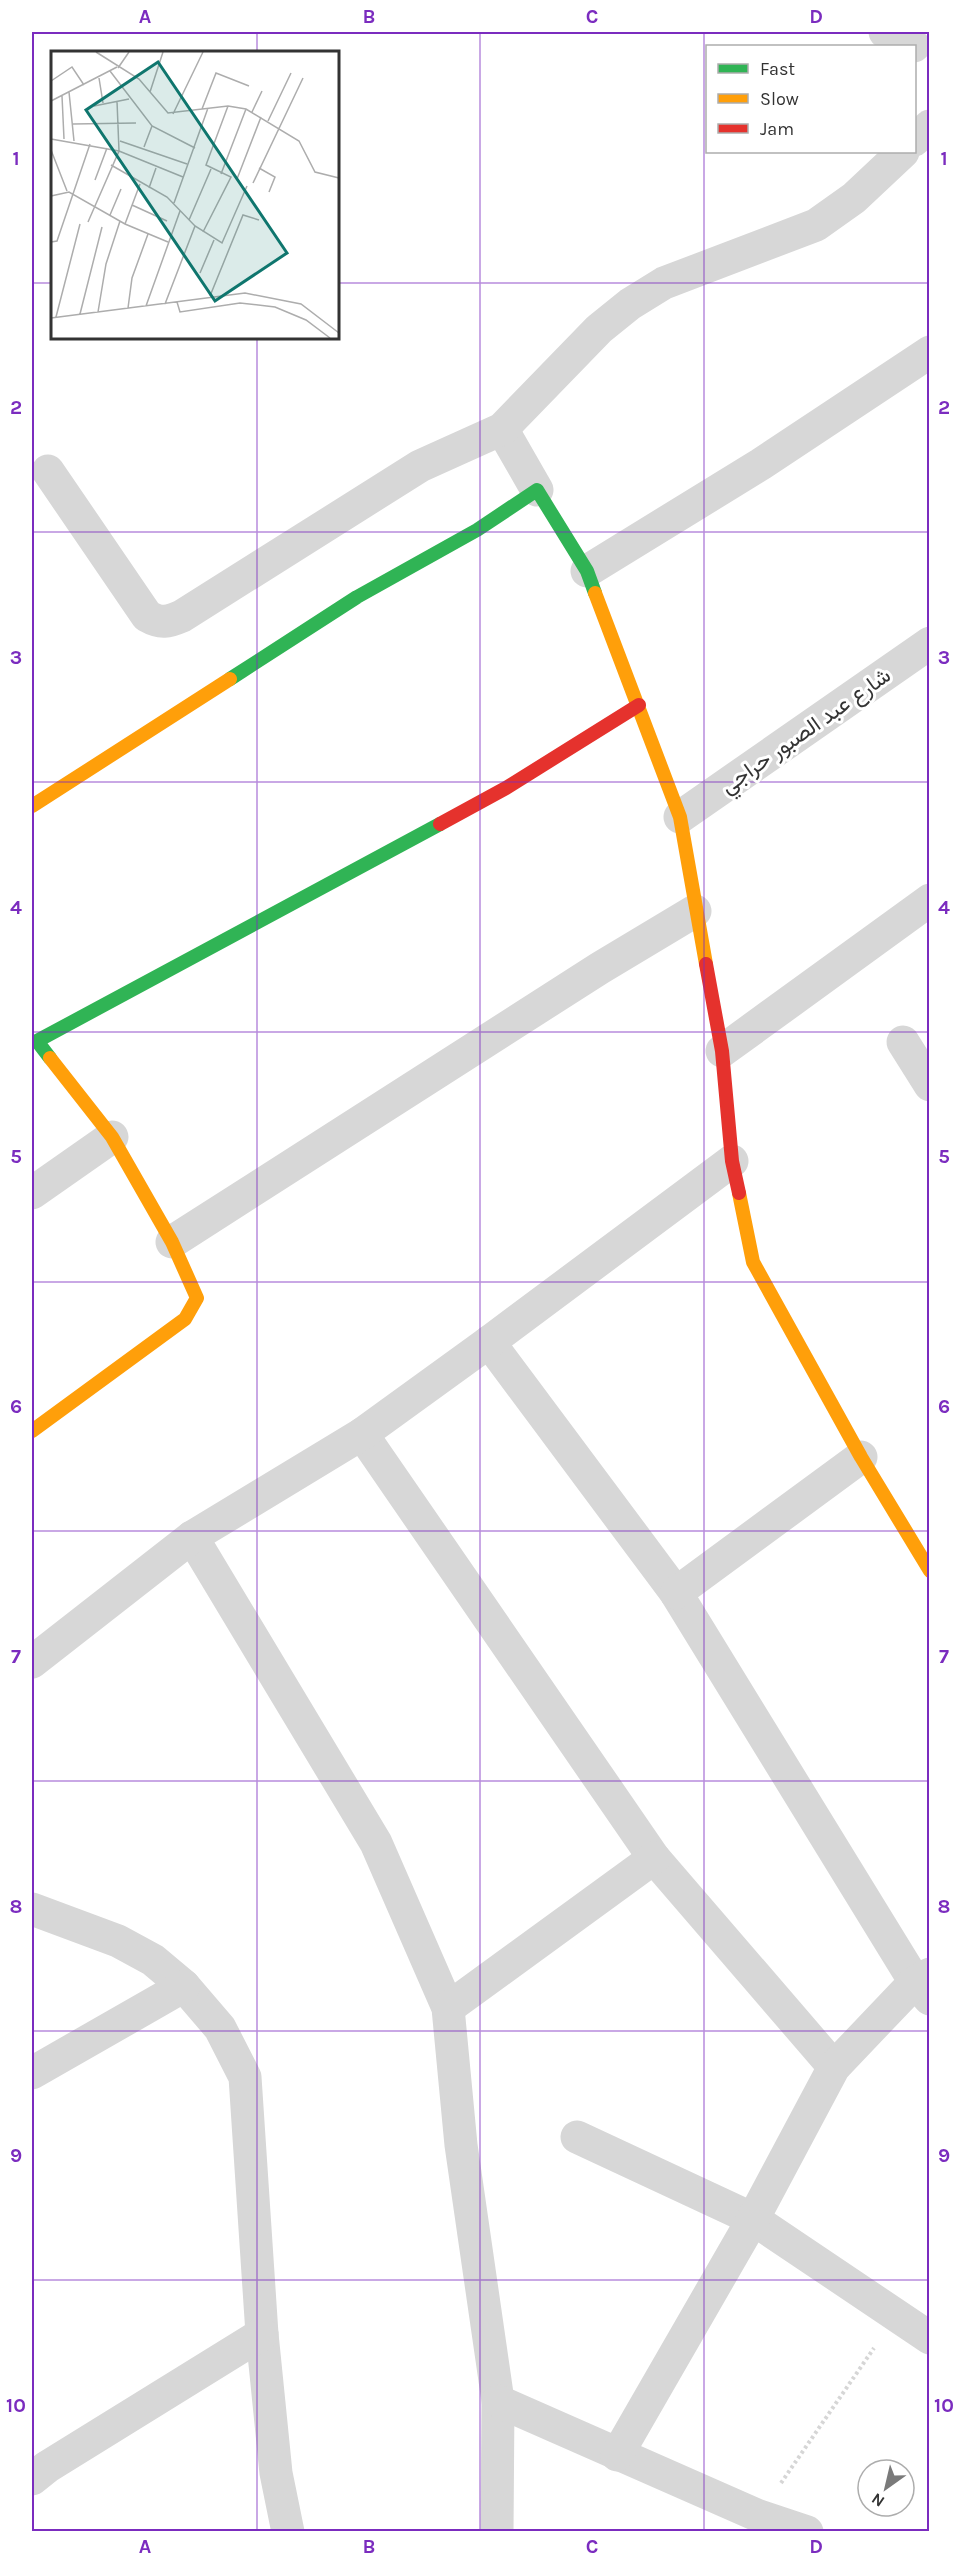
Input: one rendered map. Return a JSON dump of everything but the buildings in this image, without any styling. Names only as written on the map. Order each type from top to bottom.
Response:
[{"type":"street","points":[[885,32],[910,45]]},
{"type":"street","points":[[916,48],[930,54]]},
{"type":"street","points":[[916,139],[930,126]]},
{"type":"street","points":[[48,471],[147,616],[168,623],[420,466],[502,429],[599,329],[630,304],[664,284],[816,225],[854,198],[902,153]]},
{"type":"street","points":[[587,571],[761,464],[930,352]]},
{"type":"street","points":[[502,429],[587,571],[680,817],[722,1052],[732,1161],[753,1262],[861,1457],[925,1553]]},
{"type":"street","points":[[32,806],[357,597],[477,530],[537,490]]},
{"type":"street","name":"شارع عبد الصبور حراجي","points":[[680,817],[930,643]]},
{"type":"street","points":[[32,1431],[185,1319],[197,1298],[172,1242],[112,1137],[37,1041],[506,788],[639,705]]},
{"type":"street","points":[[722,1052],[930,900]]},
{"type":"street","points":[[172,1242],[600,968],[695,911]]},
{"type":"street","points":[[903,1042],[930,1085]]},
{"type":"street","points":[[32,1193],[112,1137]]},
{"type":"street","points":[[32,1662],[192,1537],[362,1434],[732,1161]]},
{"type":"street","points":[[489,1342],[676,1593],[925,1985],[834,2067],[753,2219],[616,2455]]},
{"type":"street","points":[[362,1434],[654,1858],[834,2067]]},
{"type":"street","points":[[676,1593],[861,1457]]},
{"type":"street","points":[[192,1537],[376,1843],[448,2008],[461,2145],[498,2401],[497,2532]]},
{"type":"street","points":[[448,2008],[654,1858]]},
{"type":"street","points":[[32,1910],[118,1941],[153,1960],[184,1986],[220,2028],[245,2077],[262,2334],[276,2472],[288,2532]]},
{"type":"street","points":[[32,2073],[184,1986]]},
{"type":"street","points":[[578,2137],[753,2219],[930,2338]]},
{"type":"street","points":[[32,2479],[47,2466],[262,2334]]},
{"type":"street","points":[[498,2401],[616,2455],[755,2524],[807,2532]]},
{"type":"path","points":[[755,2524],[897,2315]]},
{"type":"traffic: fast","points":[[230,679],[357,597],[477,530],[537,490],[587,571],[595,593]]},
{"type":"traffic: fast","points":[[50,1058],[37,1041],[440,824]]},
{"type":"traffic: slow","points":[[595,593],[680,817],[706,964]]},
{"type":"traffic: slow","points":[[32,806],[230,679]]},
{"type":"traffic: slow","points":[[32,1431],[185,1319],[197,1298],[172,1242],[112,1137],[50,1058]]},
{"type":"traffic: slow","points":[[739,1193],[753,1262],[861,1457],[930,1571]]},
{"type":"traffic: jam","points":[[440,824],[506,788],[639,705]]},
{"type":"traffic: jam","points":[[706,964],[722,1051],[732,1161],[739,1193]]}]
